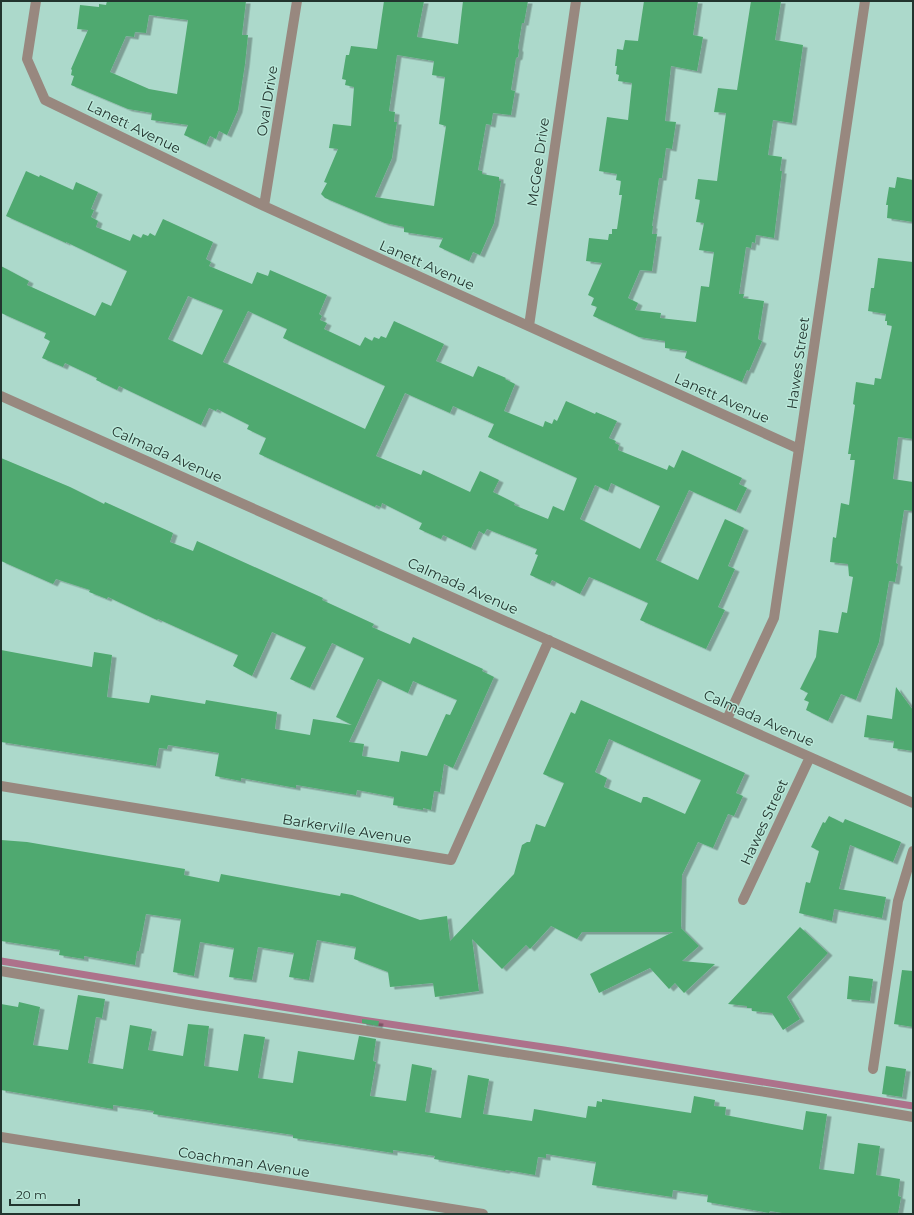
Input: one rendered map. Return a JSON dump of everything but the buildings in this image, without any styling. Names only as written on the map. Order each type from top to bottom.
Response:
[{"type":"street","name":"Lanett Avenue","points":[[36,1],[27,59],[46,100],[264,206],[799,449]]},
{"type":"street","name":"Oval Drive","points":[[264,206],[297,1]]},
{"type":"street","name":"McGee Drive","points":[[529,326],[576,1]]},
{"type":"street","name":"Hawes Street","points":[[727,719],[774,618],[865,1]]},
{"type":"street","name":"Calmada Avenue","points":[[1,396],[913,803]]},
{"type":"street","name":"Barkerville Avenue","points":[[1,786],[451,860],[549,640]]},
{"type":"street","name":"Hawes Street","points":[[743,900],[810,757]]},
{"type":"street","points":[[873,1068],[898,901],[913,851]]},
{"type":"street","points":[[1,971],[198,1005],[796,1097],[913,1117]]},
{"type":"street","name":"Coachman Avenue","points":[[1,1137],[483,1214]]},
{"type":"waterway","points":[[1,961],[362,1020],[564,1050],[913,1106]]}]
